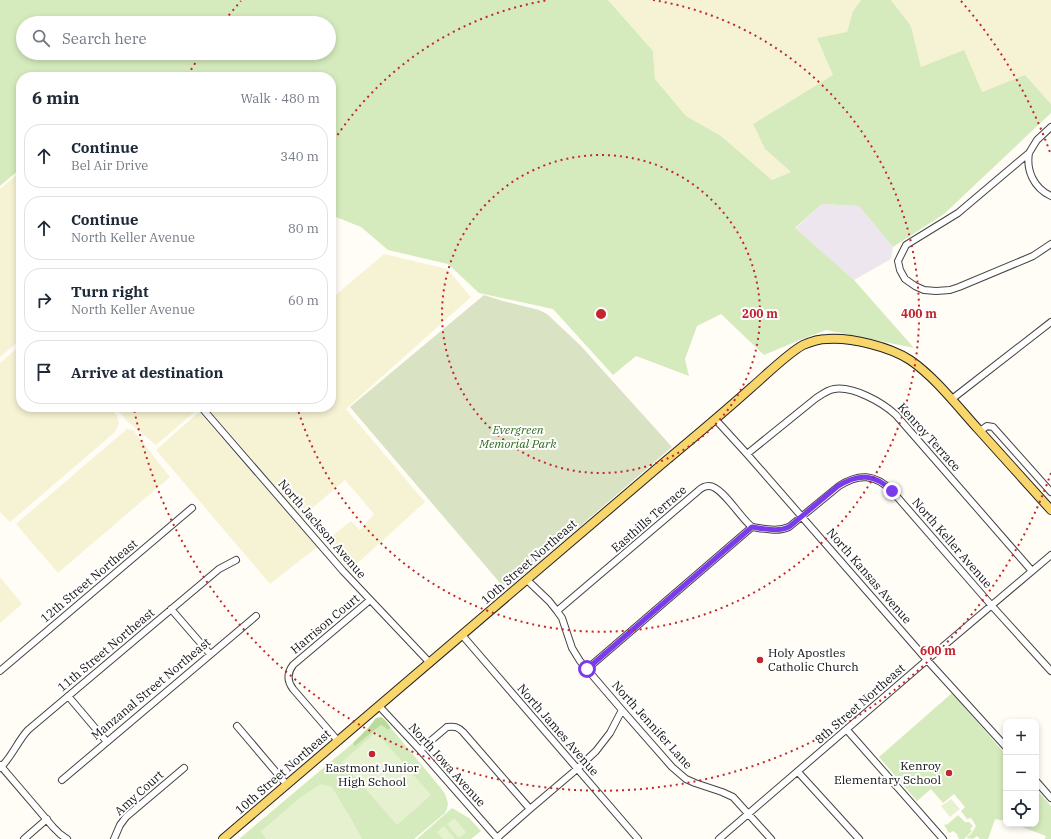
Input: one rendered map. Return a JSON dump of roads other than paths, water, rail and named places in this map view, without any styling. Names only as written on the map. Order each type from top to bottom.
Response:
[{"type":"main road","name":"10th Street Northeast","points":[[223,839],[662,464],[716,420],[788,356],[814,341],[826,338],[851,340],[884,348],[909,359],[926,373],[952,399],[1051,510]]},
{"type":"street","points":[[1051,127],[1037,140],[1029,153],[958,213],[906,245],[898,261],[900,270],[905,279],[915,286],[924,290],[950,290],[1033,256],[1051,244]]},
{"type":"street","points":[[1029,153],[1028,159],[1032,179],[1036,185],[1051,196]]},
{"type":"street","points":[[952,399],[1051,322]]},
{"type":"street","name":"Kenroy Terrace","points":[[747,454],[814,399],[825,392],[834,389],[843,389],[869,397],[880,402],[896,415],[1032,571]]},
{"type":"street","name":"North Jackson Avenue","points":[[206,412],[343,572],[430,663]]},
{"type":"street","name":"North Kansas Avenue","points":[[716,420],[927,660],[1003,743]]},
{"type":"street","points":[[980,431],[986,426],[993,427],[1051,492]]},
{"type":"street","name":"North Keller Avenue","points":[[752,527],[767,529],[782,529],[789,527],[846,481],[853,478],[871,478],[883,482],[1051,671]]},
{"type":"street","name":"Easthills Terrace","points":[[557,611],[704,487],[711,486],[719,490],[752,527]]},
{"type":"street","name":"12th Street Northeast","points":[[0,671],[192,508]]},
{"type":"street","points":[[587,669],[752,527]]},
{"type":"street","name":"8th Street Northeast","points":[[719,839],[1051,555]]},
{"type":"street","name":"11th Street Northeast","points":[[0,766],[12,754],[22,736],[28,730],[219,569],[236,560]]},
{"type":"street","name":"North Jennifer Lane","points":[[527,580],[549,601],[562,618],[573,651],[672,767],[686,779],[731,796],[739,802],[771,839]]},
{"type":"street","name":"Harrison Court","points":[[338,740],[293,689],[288,679],[290,670],[292,666],[370,600]]},
{"type":"street","points":[[171,609],[210,654]]},
{"type":"street","name":"Manzanal Street Northeast","points":[[62,780],[256,616]]},
{"type":"street","name":"North James Avenue","points":[[462,635],[638,839]]},
{"type":"street","points":[[68,696],[107,742]]},
{"type":"street","name":"North Iowa Avenue","points":[[379,706],[420,750],[497,838]]},
{"type":"street","points":[[497,838],[577,769],[601,746],[610,733],[622,710]]},
{"type":"street","points":[[236,726],[287,785]]},
{"type":"street","points":[[420,750],[448,727],[458,727],[530,808]]},
{"type":"street","points":[[847,730],[943,839]]},
{"type":"street","points":[[0,766],[60,834],[68,839]]},
{"type":"street","name":"Amy Court","points":[[114,839],[120,825],[126,817],[184,768]]},
{"type":"street","points":[[798,772],[858,839]]},
{"type":"street","points":[[1039,784],[1051,798]]},
{"type":"street","points":[[24,839],[47,820]]},
{"type":"place","name":"Holy Apostles Catholic Church","points":[[760,660]]},
{"type":"place","name":"Eastmont Junior High School","points":[[372,754]]},
{"type":"place","name":"Kenroy Elementary School","points":[[949,773]]},
{"type":"park label","name":"Evergreen Memorial Park","points":[[518,437]]}]
